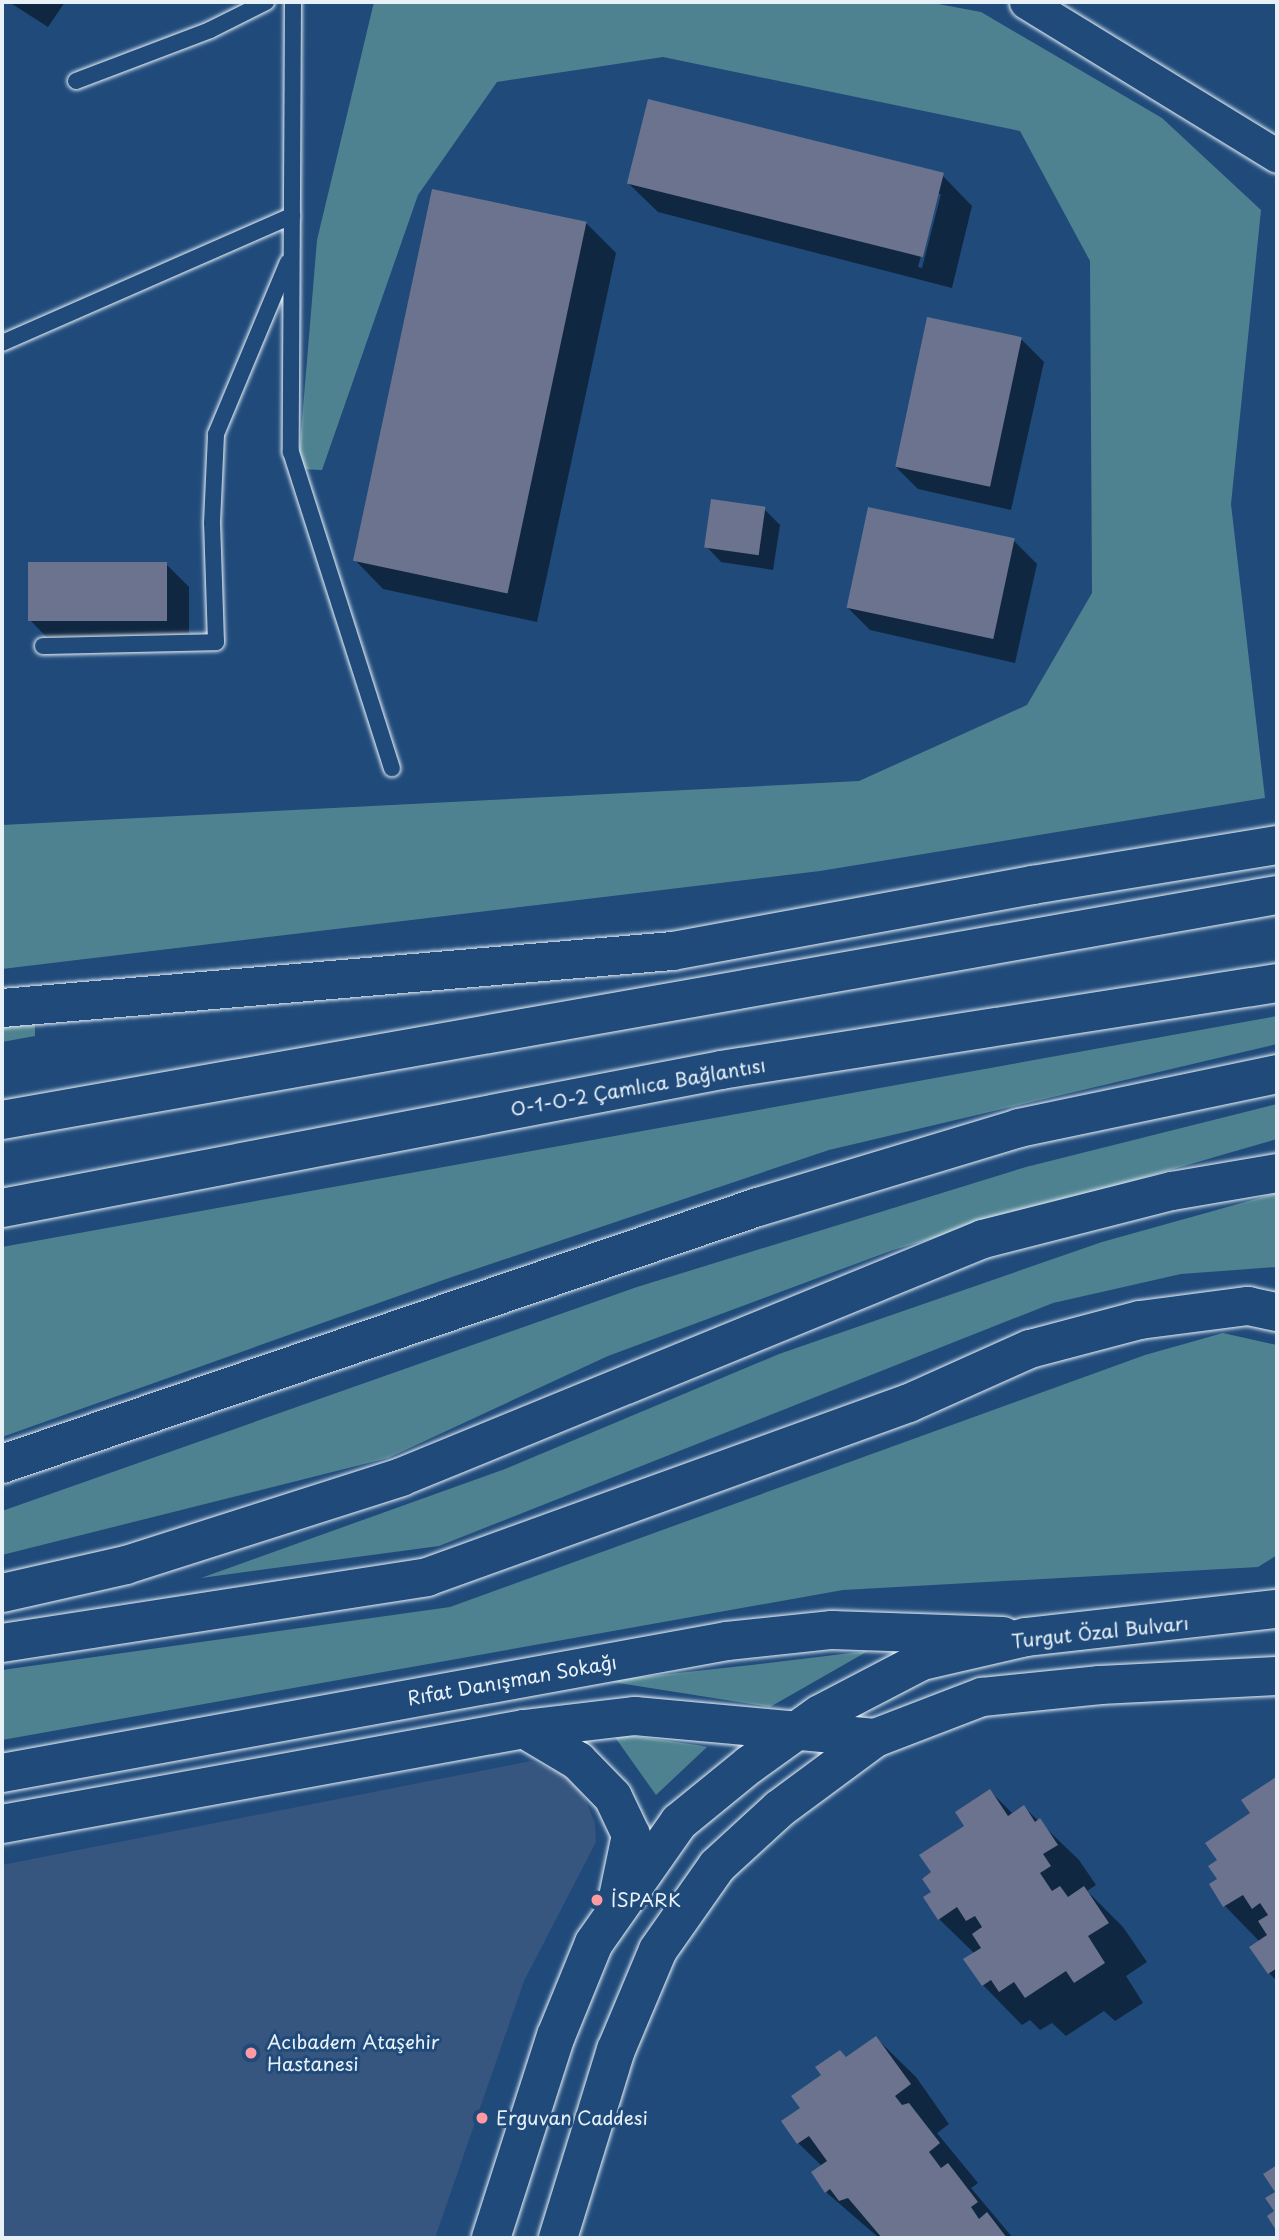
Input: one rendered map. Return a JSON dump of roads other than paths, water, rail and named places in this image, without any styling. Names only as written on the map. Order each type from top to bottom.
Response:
[{"type":"main road","points":[[2,1008],[673,951],[1264,847]]},
{"type":"main road","points":[[2,1120],[1267,897]]},
{"type":"main road","name":"O-1-O-2 Çamlıca Bağlantısı","points":[[2,1209],[721,1070],[1273,984]]},
{"type":"main road","points":[[2,1464],[758,1207],[1019,1128],[1277,1074]]},
{"type":"main road","points":[[2,1593],[126,1565],[401,1477],[983,1239],[1172,1191],[1272,1174]]},
{"type":"main road","points":[[2,1643],[427,1577],[909,1403],[1030,1349],[1140,1320],[1248,1306],[1277,1312]]},
{"type":"main road","name":"Turgut Özal Bulvarı","points":[[491,2238],[556,2036],[594,1943],[678,1822],[799,1729],[922,1661],[1027,1637],[1277,1609]]},
{"type":"main road","name":"Rıfat Danışman Sokağı","points":[[2,1773],[727,1641],[832,1630],[1027,1637]]},
{"type":"main road","points":[[558,2238],[616,2050],[658,1950],[717,1866],[779,1809],[875,1738],[982,1697],[1100,1685],[1277,1676]]},
{"type":"main road","points":[[2,1824],[524,1729],[635,1716],[875,1738]]},
{"type":"main road","points":[[524,1729],[578,1761],[613,1797],[631,1835],[615,1913]]},
{"type":"street","points":[[1026,2],[1277,156]]},
{"type":"lane","points":[[76,81],[210,30],[266,2]]},
{"type":"lane","points":[[293,2],[291,452],[392,768]]},
{"type":"lane","points":[[2,343],[292,216]]},
{"type":"lane","points":[[43,646],[216,642],[212,523],[216,434],[292,253]]},
{"type":"place","name":"İSPARK","points":[[597,1900]]},
{"type":"place","name":"Acıbadem Ataşehir Hastanesi","points":[[251,2053]]},
{"type":"place","name":"Erguvan Caddesi","points":[[482,2118]]}]
